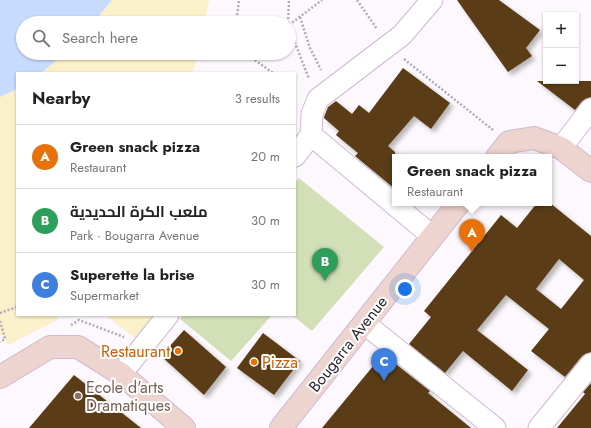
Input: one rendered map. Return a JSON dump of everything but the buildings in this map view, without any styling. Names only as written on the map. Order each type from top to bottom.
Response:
[{"type":"main road","points":[[503,150],[534,138],[561,148],[591,170]]},
{"type":"main road","name":"Bougarra Avenue","points":[[281,428],[457,206]]},
{"type":"main road","points":[[0,377],[50,347],[78,347],[121,374],[184,428]]},
{"type":"street","points":[[296,155],[311,135],[312,114],[318,99],[402,35],[432,0]]},
{"type":"street","points":[[561,148],[591,109]]},
{"type":"street","points":[[311,135],[392,203]]},
{"type":"street","points":[[396,206],[432,236]]},
{"type":"street","points":[[121,374],[167,316]]},
{"type":"street","points":[[364,323],[496,428]]},
{"type":"street","points":[[539,428],[591,364]]},
{"type":"path","points":[[237,16],[239,0]]},
{"type":"path","points":[[289,0],[289,16]]},
{"type":"path","points":[[296,20],[322,0]]},
{"type":"path","points":[[358,0],[388,46],[503,150]]},
{"type":"path","points":[[300,17],[310,48],[323,74]]},
{"type":"path","points":[[296,44],[312,86]]},
{"type":"path","points":[[255,60],[272,72]]},
{"type":"path","points":[[0,313],[16,307]]},
{"type":"path","points":[[0,321],[5,339],[0,342]]},
{"type":"green space","points":[[299,178],[384,247],[312,331],[293,316],[296,316],[296,181]]},
{"type":"green space","points":[[182,316],[271,316],[231,361],[180,319]]},
{"type":"sand","points":[[112,0],[209,0],[206,16],[99,16]]},
{"type":"sand","points":[[57,60],[197,60],[192,72],[42,72]]},
{"type":"sand","points":[[16,89],[16,316],[58,316],[59,319],[8,345],[3,335],[0,336],[0,97]]},
{"type":"sand","points":[[106,316],[153,316],[135,338]]},
{"type":"water","points":[[0,0],[112,0],[99,16],[16,16],[16,60],[57,60],[42,72],[16,72],[16,89],[0,97]]},
{"type":"place","name":"Green snack pizza","points":[[472,252]]},
{"type":"place","name":"ملعب الكرة الحديدية","points":[[325,281]]},
{"type":"place","name":"Restaurant","points":[[178,351]]},
{"type":"place","name":"Pizza","points":[[254,362]]},
{"type":"place","name":"Superette la brise","points":[[384,381]]},
{"type":"place","name":"Ecole d'arts Dramatiques","points":[[78,396]]}]
